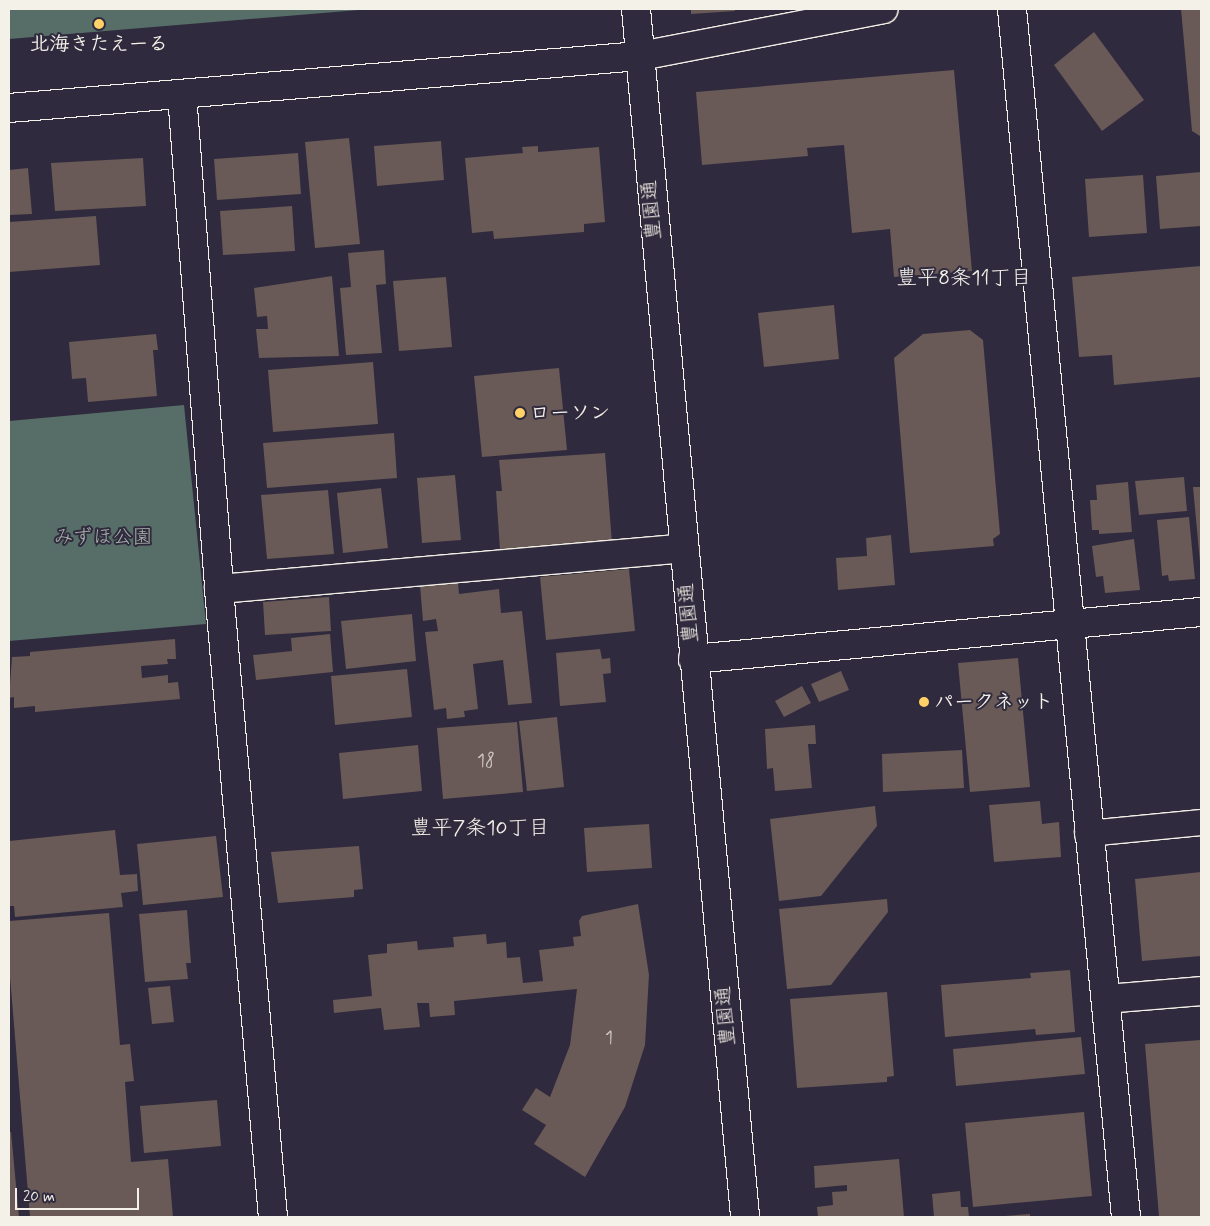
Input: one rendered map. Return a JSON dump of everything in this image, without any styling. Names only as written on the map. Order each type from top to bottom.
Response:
[{"type":"street","name":"豊園通","points":[[636,9],[683,548],[745,1217]]},
{"type":"street","points":[[9,108],[640,56],[883,9]]},
{"type":"street","points":[[1012,9],[1087,833],[1106,999],[1126,1217]]},
{"type":"street","points":[[182,94],[219,589],[273,1217]]},
{"type":"street","points":[[219,589],[683,548]]},
{"type":"street","points":[[693,658],[1069,622],[1201,612]]},
{"type":"street","points":[[1106,999],[1201,991]]},
{"type":"lane","points":[[1087,833],[1201,822]]},
{"type":"green space","name":"北海きたえーる","points":[[9,9],[371,9],[9,39]]},
{"type":"green space","name":"みずほ公園","points":[[184,405],[206,624],[9,641],[9,421]]},
{"type":"building","points":[[691,9],[735,9],[735,11],[691,14]]},
{"type":"building","points":[[1181,9],[1201,9],[1200,136],[1192,131]]},
{"type":"building","points":[[1094,32],[1144,100],[1102,131],[1054,65]]},
{"type":"building","points":[[954,70],[972,271],[894,277],[890,229],[852,233],[844,145],[807,148],[808,156],[702,165],[696,92]]},
{"type":"building","points":[[349,138],[360,244],[315,248],[305,142]]},
{"type":"building","points":[[441,141],[444,180],[377,186],[374,146]]},
{"type":"building","points":[[538,146],[538,152],[599,147],[605,222],[584,224],[584,232],[494,239],[493,231],[472,233],[465,158],[523,153],[522,147]]},
{"type":"building","points":[[298,153],[301,194],[217,200],[214,159]]},
{"type":"building","points":[[143,158],[146,206],[55,211],[51,163]]},
{"type":"building","points":[[28,168],[32,214],[9,215],[9,170]]},
{"type":"building","points":[[1201,172],[1201,226],[1160,229],[1156,176]]},
{"type":"building","points":[[1143,175],[1147,233],[1089,237],[1085,179]]},
{"type":"building","points":[[292,206],[295,251],[223,255],[220,211]]},
{"type":"building","points":[[96,216],[100,265],[9,272],[9,222]]},
{"type":"building","points":[[384,250],[386,284],[376,285],[382,353],[346,355],[340,288],[351,287],[348,253]]},
{"type":"building","points":[[1201,266],[1201,377],[1114,385],[1112,355],[1079,357],[1072,277]]},
{"type":"building","points":[[332,276],[339,356],[259,358],[256,329],[268,329],[267,316],[257,317],[254,288]]},
{"type":"building","points":[[446,277],[452,347],[399,351],[393,281]]},
{"type":"building","points":[[834,305],[839,359],[764,367],[758,313]]},
{"type":"building","points":[[970,330],[983,340],[1000,534],[993,539],[994,546],[910,553],[894,358],[923,334]]},
{"type":"building","points":[[156,334],[158,350],[153,350],[157,396],[88,402],[86,378],[72,379],[69,342]]},
{"type":"building","points":[[373,362],[378,424],[273,432],[268,370]]},
{"type":"building","name":"ローソン","points":[[559,368],[567,450],[482,457],[474,376]]},
{"type":"building","points":[[394,433],[397,478],[267,488],[263,443]]},
{"type":"building","points":[[605,453],[612,543],[500,550],[496,491],[502,491],[499,460]]},
{"type":"building","points":[[455,475],[461,540],[422,543],[417,478]]},
{"type":"building","points":[[1184,477],[1187,511],[1139,515],[1135,481]]},
{"type":"building","points":[[1128,482],[1132,532],[1099,534],[1099,530],[1092,530],[1090,500],[1097,500],[1096,485]]},
{"type":"building","points":[[1193,487],[1201,487],[1201,562],[1200,562]]},
{"type":"building","points":[[381,488],[388,548],[343,553],[337,493]]},
{"type":"building","points":[[328,490],[334,554],[267,559],[261,495]]},
{"type":"building","points":[[1189,517],[1195,579],[1169,581],[1168,575],[1162,576],[1157,520]]},
{"type":"building","points":[[891,535],[895,585],[838,590],[836,558],[867,556],[866,538]]},
{"type":"building","points":[[1134,539],[1140,590],[1105,593],[1103,576],[1096,577],[1092,546]]},
{"type":"building","points":[[629,569],[635,631],[546,640],[540,577]]},
{"type":"building","points":[[458,582],[459,594],[499,589],[501,613],[522,611],[532,703],[508,705],[503,660],[473,664],[478,709],[464,711],[465,717],[447,719],[446,708],[434,710],[425,632],[438,631],[436,619],[423,621],[420,586]]},
{"type":"building","points":[[329,597],[331,631],[265,635],[263,602]]},
{"type":"building","points":[[412,614],[416,661],[346,669],[341,621]]},
{"type":"building","points":[[330,634],[333,672],[256,680],[253,655],[292,651],[291,638]]},
{"type":"building","points":[[175,639],[176,659],[167,659],[168,664],[141,666],[142,678],[168,675],[168,683],[178,682],[180,699],[35,712],[35,706],[14,708],[14,697],[9,698],[12,657],[30,656],[30,652]]},
{"type":"building","points":[[600,649],[602,659],[610,658],[611,673],[603,674],[606,702],[560,706],[556,653]]},
{"type":"building","points":[[1018,658],[1030,787],[970,792],[958,663]]},
{"type":"building","points":[[407,669],[412,717],[335,725],[331,676]]},
{"type":"building","points":[[841,671],[849,690],[819,702],[811,684]]},
{"type":"building","points":[[802,686],[811,703],[784,717],[775,701]]},
{"type":"building","points":[[557,717],[564,787],[527,791],[519,721]]},
{"type":"building","points":[[517,722],[523,792],[443,799],[437,728]]},
{"type":"building","points":[[815,725],[816,744],[808,744],[812,788],[775,791],[773,768],[767,769],[765,729]]},
{"type":"building","points":[[418,745],[422,791],[343,799],[339,753]]},
{"type":"building","points":[[962,750],[964,788],[883,792],[882,754]]},
{"type":"building","points":[[1040,801],[1042,824],[1059,822],[1061,857],[994,862],[989,805]]},
{"type":"building","points":[[875,806],[877,826],[821,896],[779,901],[770,819]]},
{"type":"building","points":[[649,824],[652,868],[587,872],[584,828]]},
{"type":"building","points":[[115,830],[120,875],[137,874],[138,891],[121,893],[123,907],[15,917],[14,906],[9,906],[9,841]]},
{"type":"building","points":[[216,836],[223,897],[143,905],[137,844]]},
{"type":"building","points":[[359,846],[363,889],[354,890],[354,897],[278,903],[271,852]]},
{"type":"building","points":[[1201,872],[1201,956],[1142,961],[1135,879]]},
{"type":"building","points":[[887,899],[888,912],[831,985],[787,989],[779,909]]},
{"type":"building","points":[[638,904],[649,975],[645,1045],[625,1107],[585,1177],[534,1144],[546,1125],[522,1110],[536,1088],[550,1097],[570,1045],[577,989],[454,1001],[455,1015],[430,1017],[429,1003],[417,1003],[420,1027],[384,1030],[381,1008],[334,1013],[333,1000],[372,996],[368,955],[387,953],[387,944],[417,941],[418,950],[454,947],[453,937],[486,934],[487,944],[506,942],[507,958],[520,957],[523,983],[543,981],[539,950],[574,946],[573,937],[581,936],[579,921],[582,916]]},
{"type":"building","points":[[187,910],[191,963],[186,963],[188,979],[145,982],[139,914]]},
{"type":"building","points":[[109,913],[120,1045],[130,1044],[134,1081],[125,1082],[131,1162],[168,1159],[173,1217],[30,1217],[9,965],[9,921]]},
{"type":"building","points":[[1070,970],[1075,1032],[1036,1035],[1035,1029],[945,1037],[941,985],[1031,978],[1030,973]]},
{"type":"building","points":[[170,986],[174,1022],[152,1024],[148,988]]},
{"type":"building","points":[[887,992],[894,1076],[887,1077],[887,1082],[797,1088],[790,999]]},
{"type":"building","points":[[1081,1037],[1085,1074],[956,1086],[953,1049]]},
{"type":"building","points":[[1201,1040],[1201,1217],[1159,1217],[1145,1044]]},
{"type":"building","points":[[217,1100],[221,1146],[144,1153],[140,1106]]},
{"type":"building","points":[[1084,1112],[1092,1196],[973,1207],[965,1123]]},
{"type":"building","points":[[9,1132],[11,1132],[19,1217],[9,1217]]},
{"type":"building","points":[[899,1159],[904,1217],[818,1217],[817,1207],[833,1205],[832,1192],[847,1191],[847,1185],[815,1188],[814,1166]]},
{"type":"building","points":[[960,1191],[961,1207],[968,1207],[969,1217],[934,1217],[932,1194]]},
{"type":"building","points":[[1030,1214],[1030,1217],[1004,1217],[1004,1216]]},
{"type":"place","name":"北海きたえーる","points":[[99,24]]},
{"type":"place","name":"ローソン","points":[[520,413]]},
{"type":"place","name":"パークネット","points":[[924,702]]},
{"type":"district","name":"豊平8条11丁目","points":[[964,278]]},
{"type":"district","name":"豊平7条10丁目","points":[[480,828]]}]
